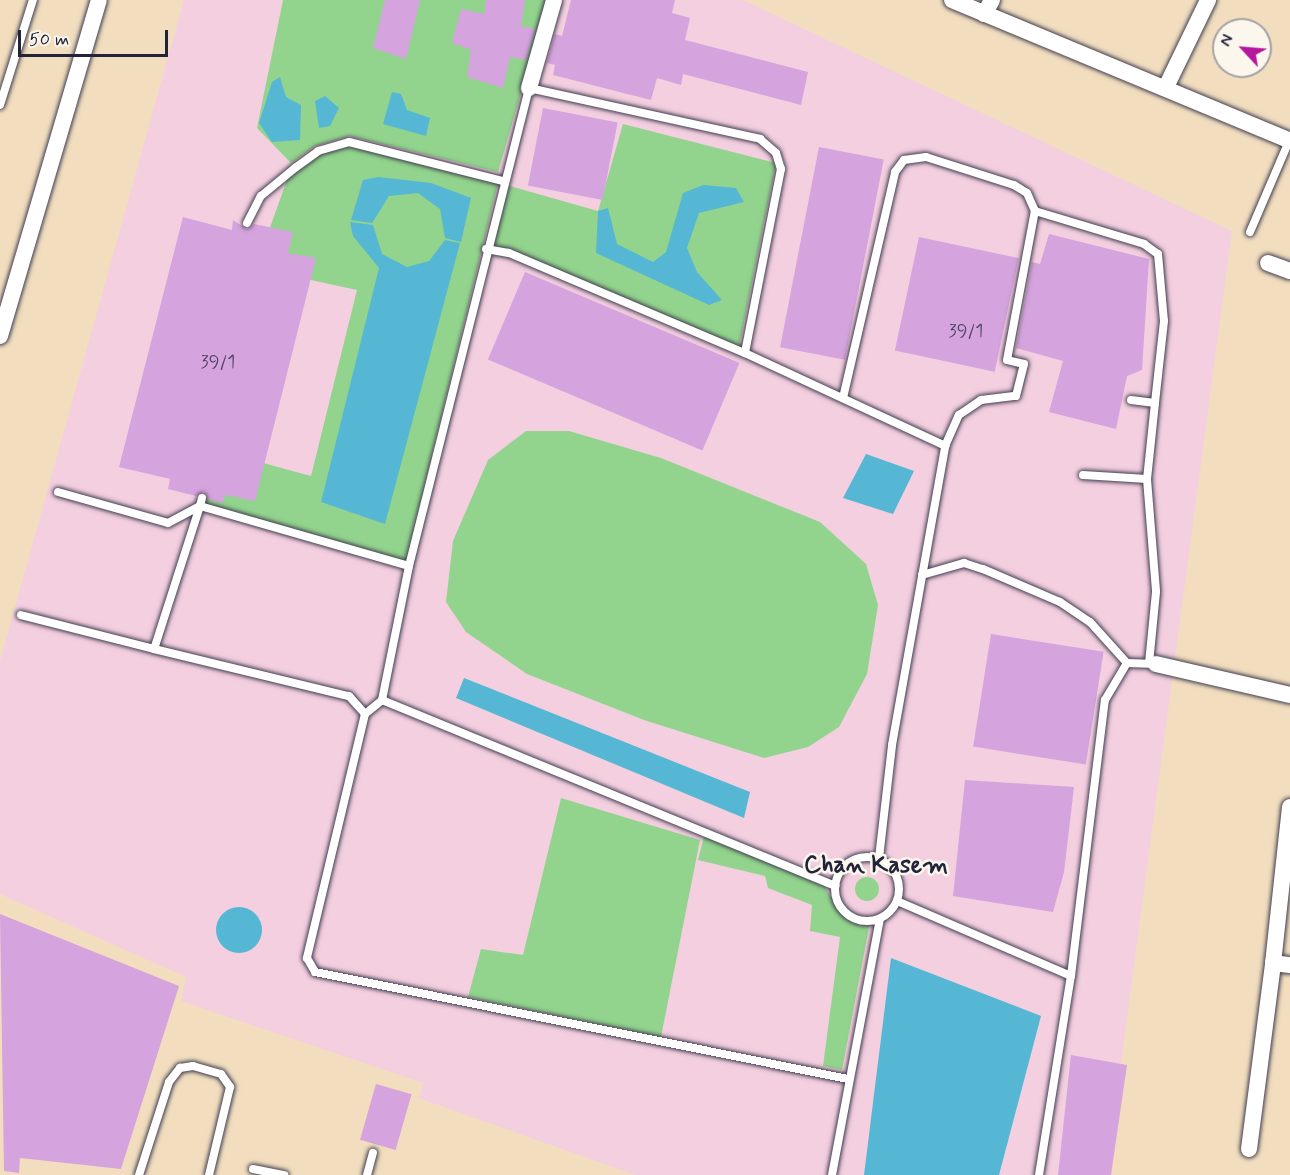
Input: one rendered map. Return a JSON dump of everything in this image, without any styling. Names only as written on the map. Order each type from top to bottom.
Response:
[{"type":"street","points":[[0,336],[99,0]]},
{"type":"street","points":[[529,88],[554,0]]},
{"type":"street","points":[[952,0],[988,7],[1290,141]]},
{"type":"street","points":[[1166,87],[1208,0]]},
{"type":"street","points":[[1268,263],[1290,272]]},
{"type":"street","points":[[1152,664],[1290,695]]},
{"type":"street","points":[[1249,1149],[1290,807]]},
{"type":"street","points":[[1273,963],[1290,965]]},
{"type":"lane","points":[[0,105],[33,0]]},
{"type":"lane","points":[[745,353],[781,169],[776,153],[759,140],[529,88],[503,181],[409,566],[382,700],[365,714],[307,958],[315,972],[848,1079]]},
{"type":"lane","points":[[1250,232],[1290,141]]},
{"type":"lane","points":[[247,223],[261,196],[295,168],[318,151],[349,142],[503,181]]},
{"type":"lane","points":[[843,398],[894,172],[904,160],[926,158],[1014,185],[1027,193],[1035,211],[1007,360],[1024,364],[1016,396],[981,400],[959,415],[945,446],[892,745],[879,858]]},
{"type":"lane","points":[[922,575],[964,563],[983,569],[1060,602],[1090,622],[1127,663],[1152,664],[1156,592],[1147,479],[1164,321],[1158,254],[1144,244],[1035,211]]},
{"type":"lane","points":[[486,249],[509,253],[745,353],[945,446]]},
{"type":"lane","points":[[1131,400],[1155,403]]},
{"type":"lane","points":[[1083,475],[1147,479]]},
{"type":"lane","points":[[58,492],[168,523],[201,502],[409,566]]},
{"type":"lane","points":[[154,649],[201,502]]},
{"type":"lane","points":[[21,615],[349,696],[365,714]]},
{"type":"lane","points":[[1040,1175],[1071,976],[1105,700],[1127,663]]},
{"type":"lane","points":[[382,700],[835,886],[848,915],[880,918]]},
{"type":"lane","points":[[832,1175],[848,1079],[880,918],[897,901],[895,871],[879,858],[850,861],[835,886]]},
{"type":"lane","points":[[897,901],[1071,976]]},
{"type":"lane","points":[[139,1175],[169,1082],[180,1068],[194,1066],[220,1074],[230,1087],[209,1175]]},
{"type":"lane","points":[[367,1175],[373,1153]]},
{"type":"lane","points":[[253,1169],[284,1175]]},
{"type":"shaded area","points":[[184,0],[743,0],[1232,231],[1106,1175],[635,1175],[419,1098],[423,1083],[181,1001],[186,977],[0,894],[0,661]]},
{"type":"green space","points":[[283,0],[548,0],[498,172],[349,136],[315,146],[291,163],[257,128]]},
{"type":"green space","points":[[623,124],[776,163],[739,347],[509,249],[491,246],[506,185],[598,211]]},
{"type":"green space","points":[[351,146],[498,183],[406,562],[205,503],[219,451],[311,476],[357,290],[274,272],[267,236],[288,177],[321,154]]},
{"type":"green space","points":[[526,431],[569,431],[661,458],[820,522],[866,564],[878,605],[867,674],[839,727],[808,747],[764,758],[644,720],[527,674],[466,632],[446,602],[453,541],[488,460]]},
{"type":"green space","points":[[561,798],[700,840],[661,1037],[468,997],[481,949],[523,955]]},
{"type":"green space","points":[[704,836],[824,886],[843,916],[870,922],[842,1070],[823,1066],[840,937],[810,931],[812,905],[768,888],[765,876],[698,860]]},
{"type":"green space","points":[[867,877],[876,880],[879,889],[876,898],[867,901],[858,898],[855,889],[858,880]]},
{"type":"water","points":[[280,77],[286,97],[301,105],[300,140],[272,142],[259,123],[272,82]]},
{"type":"water","points":[[392,92],[401,94],[407,110],[430,118],[426,136],[383,124]]},
{"type":"water","points":[[325,96],[339,108],[330,126],[319,128],[315,101]]},
{"type":"water","points":[[378,177],[431,183],[471,198],[461,242],[445,238],[440,209],[418,193],[389,196],[372,223],[351,220],[363,180]]},
{"type":"water","points":[[703,185],[736,188],[744,202],[699,213],[687,248],[697,272],[722,300],[709,305],[596,253],[598,211],[608,208],[617,244],[653,262],[666,252],[683,193]]},
{"type":"water","points":[[350,222],[373,225],[382,254],[407,267],[429,261],[445,240],[460,243],[385,524],[321,502],[379,268],[353,236]]},
{"type":"water","points":[[866,454],[914,471],[893,514],[843,498]]},
{"type":"water","points":[[464,678],[750,792],[744,818],[456,698]]},
{"type":"water","points":[[239,907],[255,914],[262,930],[255,946],[239,953],[223,946],[216,930],[223,914]]},
{"type":"water","points":[[891,958],[1041,1016],[999,1175],[864,1175]]},
{"type":"building","points":[[385,0],[420,0],[406,59],[373,48]]},
{"type":"building","points":[[486,0],[525,0],[521,26],[535,29],[526,60],[510,57],[503,88],[467,77],[471,50],[452,43],[461,9],[484,14]]},
{"type":"building","points":[[571,0],[675,0],[672,13],[690,18],[685,40],[808,72],[801,105],[683,74],[681,85],[657,78],[651,100],[553,75],[555,65],[547,63],[555,34],[562,36]]},
{"type":"building","points":[[543,108],[618,123],[603,200],[528,186]]},
{"type":"building","points":[[819,147],[884,160],[845,360],[780,347]]},
{"type":"building","points":[[183,217],[232,230],[233,220],[247,229],[254,224],[293,232],[288,253],[316,258],[255,501],[226,495],[222,503],[208,499],[204,492],[196,496],[168,489],[170,479],[119,467]]},
{"type":"building","points":[[1049,234],[1149,259],[1142,370],[1127,376],[1116,429],[1049,412],[1063,361],[1016,348],[1032,262],[1040,264]]},
{"type":"building","points":[[919,237],[1019,258],[995,372],[895,350]]},
{"type":"building","points":[[525,272],[739,363],[702,450],[488,359]]},
{"type":"building","points":[[991,634],[1104,652],[1086,764],[973,747]]},
{"type":"building","points":[[965,780],[1074,787],[1064,872],[1053,912],[953,896]]},
{"type":"building","points":[[0,914],[179,986],[121,1169],[20,1158],[19,1173],[4,1171]]},
{"type":"building","points":[[1071,1055],[1127,1065],[1111,1175],[1058,1175]]},
{"type":"building","points":[[376,1084],[412,1094],[396,1150],[360,1140]]},
{"type":"district","name":"Chan Kasem","points":[[876,866]]}]
